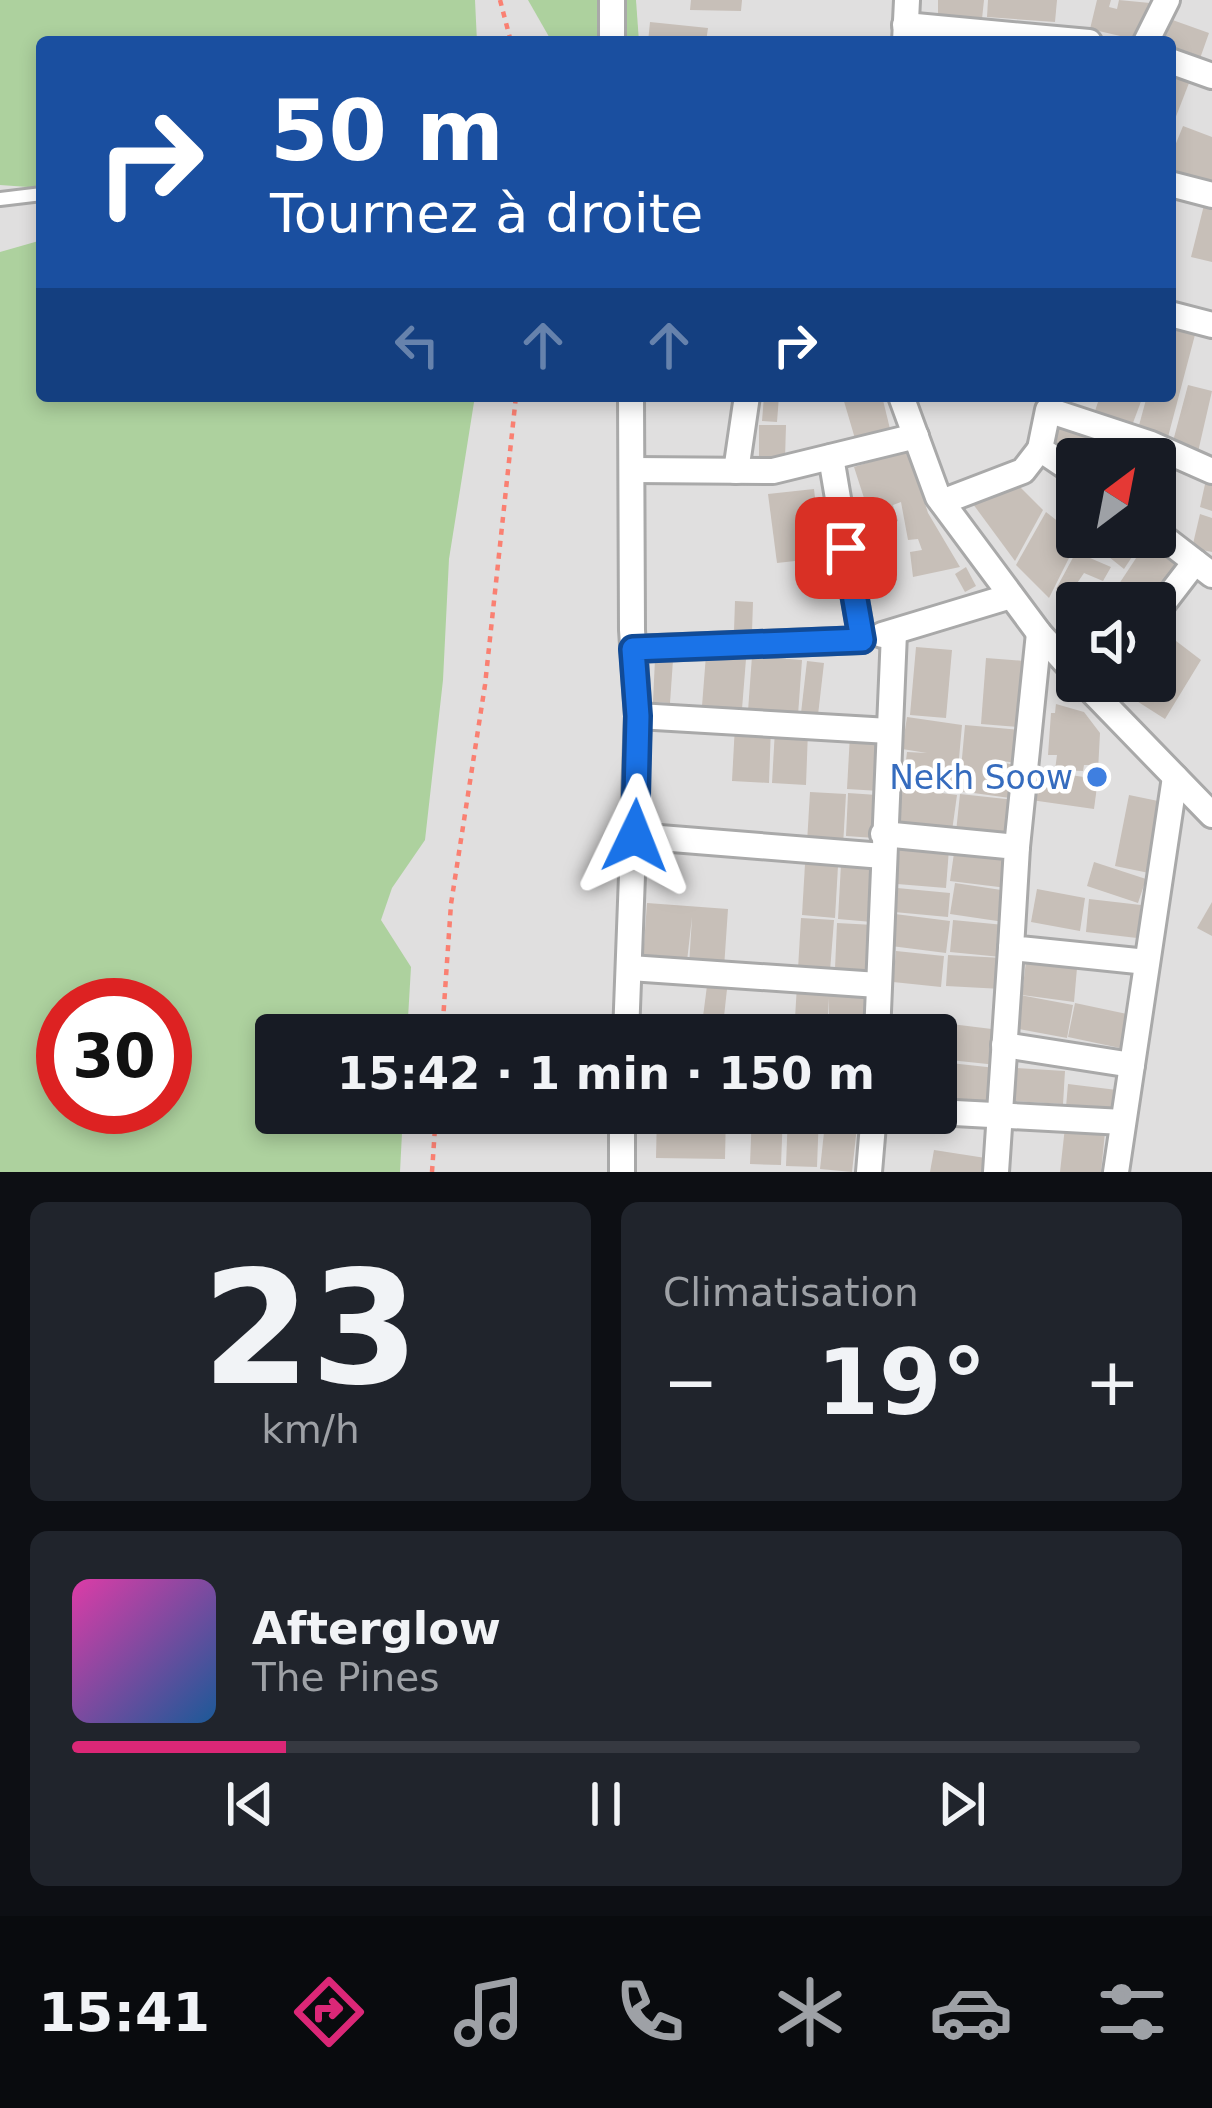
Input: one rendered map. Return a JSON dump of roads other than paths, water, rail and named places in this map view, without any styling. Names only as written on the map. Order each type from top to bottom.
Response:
[{"type":"street","points":[[612,0],[612,36]]},
{"type":"street","points":[[1149,36],[1167,0]]},
{"type":"street","points":[[906,22],[1034,36]]},
{"type":"street","points":[[1176,63],[1212,76]]},
{"type":"street","points":[[1176,186],[1212,195]]},
{"type":"street","points":[[1176,316],[1212,325]]},
{"type":"street","points":[[627,1014],[638,716],[631,402]]},
{"type":"street","points":[[736,471],[746,402]]},
{"type":"street","points":[[903,402],[942,502],[1056,649]]},
{"type":"street","points":[[942,502],[1022,471],[1040,449],[1049,403],[1212,471]]},
{"type":"street","points":[[634,470],[773,471],[916,436]]},
{"type":"street","points":[[1040,449],[1056,460]]},
{"type":"street","points":[[831,457],[862,640]]},
{"type":"street","points":[[1176,548],[1203,569],[1176,594]]},
{"type":"street","points":[[633,649],[862,640],[1011,596]]},
{"type":"street","points":[[877,1014],[894,633]]},
{"type":"street","points":[[996,1172],[1018,848],[1040,633]]},
{"type":"street","points":[[1106,702],[1212,815]]},
{"type":"street","points":[[638,716],[889,731]]},
{"type":"street","points":[[1116,1172],[1175,777]]},
{"type":"street","points":[[635,836],[1018,848]]},
{"type":"street","points":[[1011,948],[1147,962]]},
{"type":"street","points":[[630,968],[878,985]]},
{"type":"street","points":[[1004,1046],[1132,1064]]},
{"type":"street","points":[[957,1113],[1123,1121]]},
{"type":"street","points":[[622,1134],[622,1172]]},
{"type":"street","points":[[869,1172],[872,1134]]},
{"type":"lane","points":[[0,200],[36,195]]},
{"type":"place","name":"Nekh Soow","points":[[1097,777]]}]
